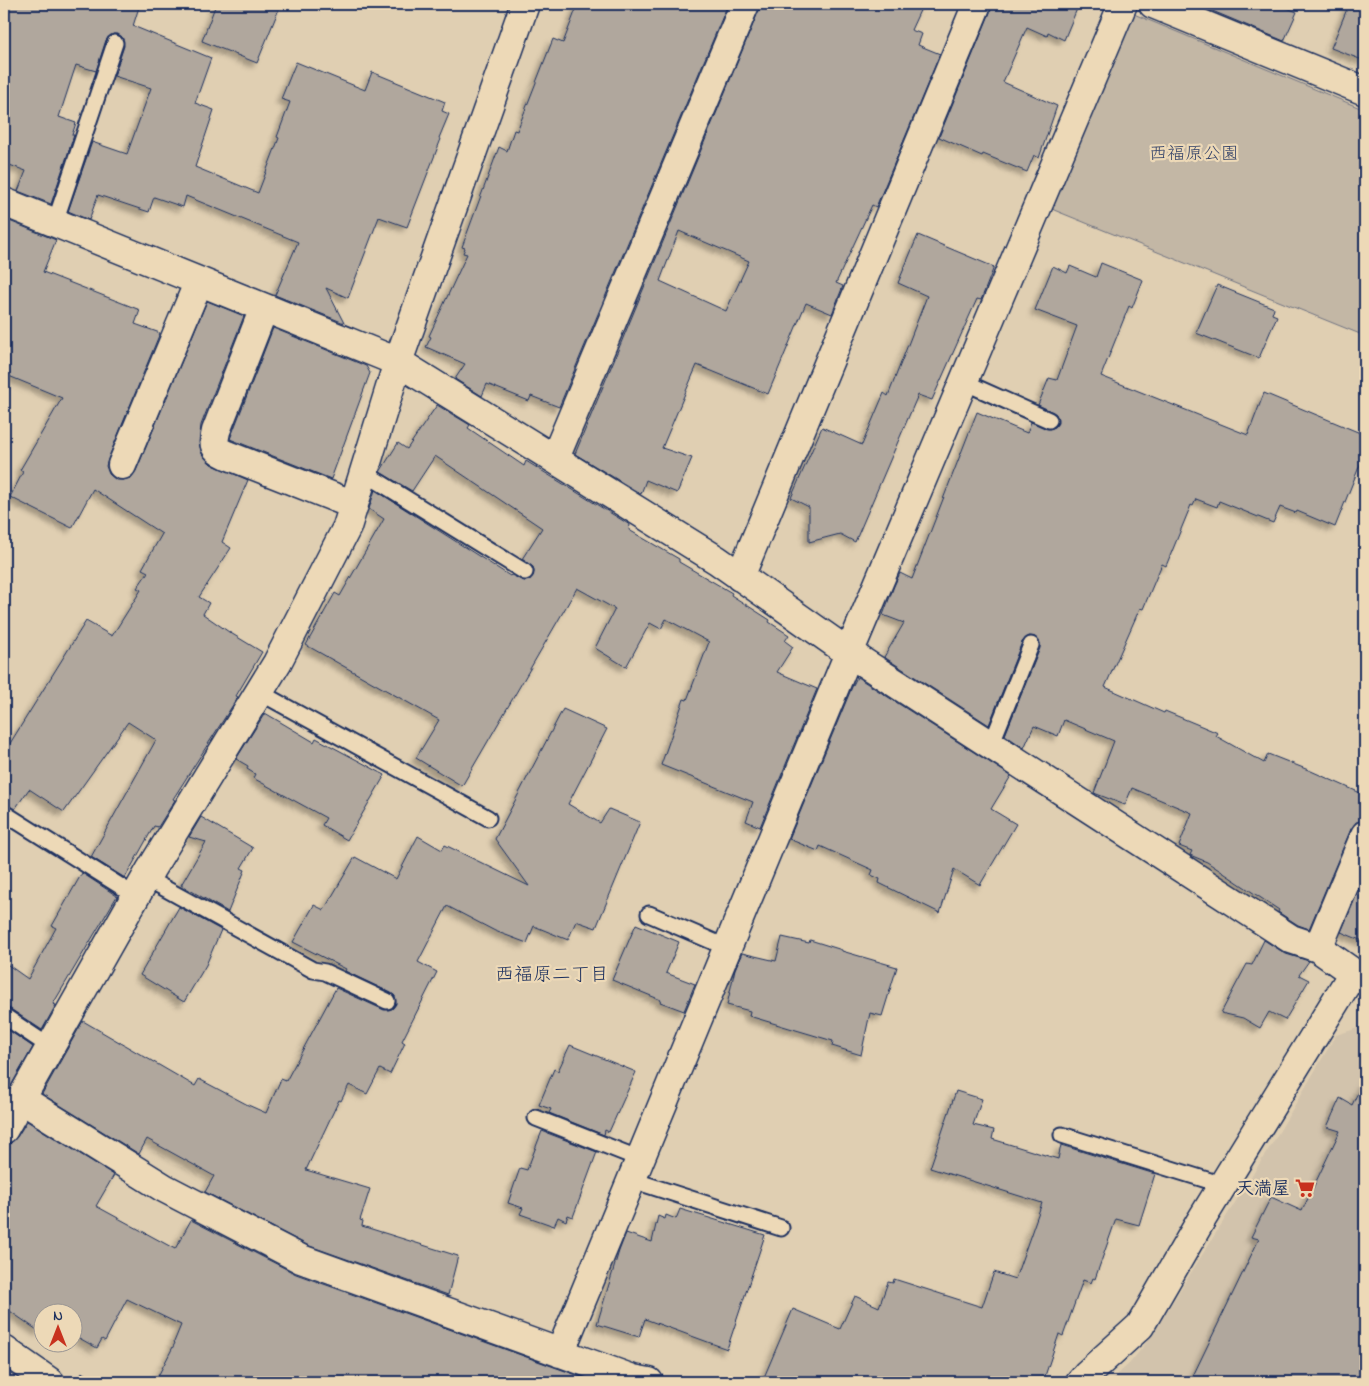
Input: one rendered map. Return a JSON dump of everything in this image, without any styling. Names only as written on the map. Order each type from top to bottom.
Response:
[{"type":"street","points":[[4,1129],[141,887],[277,663],[347,527],[398,362],[525,4]]},
{"type":"street","points":[[555,458],[745,4]]},
{"type":"street","points":[[740,576],[977,4]]},
{"type":"street","points":[[560,1353],[849,654],[1123,4]]},
{"type":"street","points":[[1153,4],[1365,91]]},
{"type":"street","points":[[4,202],[398,362],[717,560],[849,654],[1291,939],[1318,948],[1359,977],[1223,1184],[1140,1326],[1080,1382]]},
{"type":"street","points":[[122,465],[199,281]]},
{"type":"street","points":[[264,308],[213,442],[219,452],[354,505]]},
{"type":"street","points":[[1318,948],[1365,836]]},
{"type":"street","points":[[21,1099],[164,1188],[300,1258],[631,1380]]},
{"type":"street","points":[[4,1350],[50,1382]]},
{"type":"lane","points":[[55,222],[115,43]]},
{"type":"lane","points":[[964,382],[1050,420]]},
{"type":"lane","points":[[364,472],[525,572]]},
{"type":"lane","points":[[991,745],[1030,645]]},
{"type":"lane","points":[[259,692],[488,818]]},
{"type":"lane","points":[[4,813],[141,887],[313,970],[325,972],[387,1001]]},
{"type":"lane","points":[[649,914],[728,948]]},
{"type":"lane","points":[[4,1016],[50,1047]]},
{"type":"lane","points":[[536,1118],[636,1170],[782,1228]]},
{"type":"lane","points":[[1062,1135],[1223,1184]]},
{"type":"shaded area","name":"天満屋","points":[[1365,1026],[1365,1382],[1109,1382],[1130,1363],[1150,1338],[1275,1139],[1336,1035]]},
{"type":"green space","name":"西福原公園","points":[[1129,12],[1365,110],[1365,336],[1054,210],[1050,206]]},
{"type":"building","points":[[4,4],[140,4],[133,26],[211,58],[195,103],[214,110],[195,167],[258,193],[279,138],[277,137],[290,102],[281,99],[296,62],[365,90],[372,72],[445,102],[442,111],[449,114],[407,227],[379,217],[348,298],[326,288],[344,323],[275,295],[298,242],[186,196],[183,207],[154,197],[149,212],[98,195],[89,220],[68,211],[92,142],[127,154],[151,88],[114,76],[124,46],[122,37],[118,34],[113,34],[106,40],[96,71],[76,65],[59,117],[76,123],[72,135],[74,135],[51,204],[18,191],[26,171],[4,163]]},
{"type":"building","points":[[216,4],[281,4],[257,63],[202,41]]},
{"type":"building","points":[[578,4],[728,4],[559,407],[531,396],[529,401],[487,384],[482,396],[455,379],[465,364],[426,347],[431,337],[429,336],[467,254],[463,253],[465,248],[462,247],[499,147],[507,151],[514,130],[517,131],[553,39],[563,43]]},
{"type":"building","points":[[760,4],[923,4],[911,30],[922,34],[918,45],[940,54],[876,207],[872,205],[836,283],[843,286],[832,314],[806,303],[768,394],[697,365],[662,448],[692,458],[677,493],[646,480],[641,494],[575,454]],"holes":[[[679,231],[749,261],[726,311],[660,281]]]},
{"type":"building","points":[[992,4],[1079,4],[1064,40],[1048,32],[1047,36],[1027,27],[1003,82],[1057,106],[1039,158],[1034,155],[1027,172],[983,154],[982,156],[939,137]]},
{"type":"building","points":[[1196,4],[1277,4],[1297,12],[1284,41]]},
{"type":"building","points":[[1349,4],[1365,4],[1365,61],[1331,48]]},
{"type":"building","points":[[7,220],[56,240],[43,272],[140,310],[135,324],[160,333],[108,459],[106,466],[109,474],[116,480],[131,478],[136,471],[207,301],[244,316],[201,425],[199,443],[202,454],[211,464],[248,480],[222,542],[231,548],[199,597],[209,603],[203,614],[262,652],[236,696],[238,697],[173,799],[175,800],[158,827],[154,826],[125,878],[91,857],[156,740],[128,722],[64,812],[29,789],[15,809],[4,804],[4,753],[86,621],[112,636],[141,590],[137,588],[148,572],[142,569],[162,534],[93,489],[72,528],[10,497],[23,472],[20,470],[62,398],[4,374],[4,230]]},
{"type":"building","points":[[918,235],[994,267],[981,300],[977,299],[932,400],[918,395],[855,542],[840,534],[809,542],[809,507],[791,498],[822,427],[862,445],[884,393],[888,396],[927,296],[898,283]]},
{"type":"building","points":[[1101,263],[1143,280],[1132,308],[1129,306],[1101,376],[1248,435],[1264,393],[1365,435],[1365,452],[1335,527],[1297,511],[1296,513],[1280,507],[1273,523],[1219,501],[1217,507],[1196,499],[1193,506],[1191,505],[1166,566],[1162,564],[1143,609],[1140,608],[1105,687],[1164,713],[1165,711],[1218,733],[1216,736],[1264,763],[1268,754],[1365,795],[1365,820],[1356,822],[1351,829],[1309,929],[1298,925],[1278,912],[1279,910],[1207,862],[1190,855],[1192,851],[1179,846],[1192,813],[1132,788],[1125,805],[1094,793],[1114,741],[1064,720],[1058,736],[1034,726],[1024,748],[1005,735],[1040,648],[1040,643],[1035,637],[1029,636],[1022,642],[989,725],[884,657],[904,623],[883,615],[894,586],[900,573],[912,579],[977,412],[1027,433],[1031,422],[1049,429],[1055,427],[1058,423],[1056,414],[1038,405],[1049,378],[1057,380],[1077,326],[1035,310],[1053,266],[1067,273],[1070,266],[1096,277]]},
{"type":"building","points":[[1217,285],[1274,308],[1272,314],[1277,316],[1259,358],[1196,333]]},
{"type":"building","points":[[273,328],[366,366],[370,373],[331,479],[230,439]]},
{"type":"building","points":[[437,405],[470,425],[468,428],[524,466],[526,461],[630,525],[629,530],[732,593],[731,595],[770,620],[769,622],[789,635],[785,641],[793,647],[777,672],[817,689],[760,827],[746,821],[753,802],[661,765],[684,699],[687,700],[709,642],[666,619],[661,629],[650,623],[626,667],[595,648],[615,609],[577,588],[462,786],[416,758],[439,720],[306,645],[335,593],[340,596],[384,519],[369,509],[375,490],[510,576],[525,581],[533,576],[533,567],[522,559],[542,528],[435,456],[412,491],[380,472],[398,443],[407,449]]},
{"type":"building","points":[[857,677],[1011,776],[991,809],[1016,824],[980,885],[954,869],[940,913],[879,883],[880,879],[871,875],[873,870],[820,846],[818,851],[789,839]]},
{"type":"building","points":[[563,709],[607,729],[568,804],[600,823],[609,809],[640,822],[596,928],[576,921],[568,940],[534,926],[527,943],[495,931],[447,906],[418,962],[437,972],[402,1041],[405,1043],[390,1074],[380,1069],[367,1094],[349,1085],[341,1101],[339,1100],[306,1170],[370,1189],[360,1220],[363,1221],[362,1226],[458,1256],[448,1295],[307,1245],[205,1192],[214,1176],[147,1139],[139,1154],[42,1094],[83,1021],[195,1086],[199,1079],[266,1113],[281,1079],[286,1081],[336,988],[384,1010],[392,1009],[396,1004],[395,996],[391,993],[345,971],[346,969],[293,942],[314,905],[324,910],[355,857],[396,879],[418,836],[442,850],[445,845],[529,886],[495,839]]},
{"type":"building","points":[[265,713],[314,742],[316,738],[385,775],[347,840],[322,825],[326,818],[253,778],[255,774],[247,769],[248,766],[236,759]]},
{"type":"building","points":[[201,817],[253,848],[241,868],[245,870],[228,912],[181,885],[206,842],[189,837]]},
{"type":"building","points":[[82,873],[117,896],[53,1004],[56,1005],[42,1030],[9,1008],[4,1007],[4,962],[28,979],[56,928],[52,926]]},
{"type":"building","points":[[1365,875],[1365,942],[1341,932]]},
{"type":"building","points":[[179,907],[221,930],[206,965],[184,1002],[140,975]]},
{"type":"building","points":[[636,924],[679,942],[666,973],[695,984],[684,1011],[612,980]]},
{"type":"building","points":[[782,937],[809,943],[810,940],[897,967],[882,1016],[870,1013],[861,1055],[832,1046],[833,1041],[749,1016],[750,1011],[727,1005],[735,969],[742,953],[776,961]]},
{"type":"building","points":[[1264,940],[1286,954],[1309,961],[1299,975],[1309,980],[1285,1020],[1269,1012],[1260,1028],[1243,1018],[1221,1013],[1247,964],[1252,965]]},
{"type":"building","points":[[4,1027],[33,1047],[4,1098]]},
{"type":"building","points":[[570,1045],[636,1072],[609,1132],[605,1130],[604,1135],[549,1113],[551,1109],[539,1105],[554,1069],[558,1071]]},
{"type":"building","points":[[1365,1078],[1365,1382],[1190,1382],[1259,1239],[1251,1237],[1271,1197],[1302,1211],[1340,1131],[1327,1127],[1340,1098],[1352,1105]]},
{"type":"building","points":[[956,1091],[982,1099],[973,1125],[994,1130],[992,1139],[1058,1159],[1061,1145],[1155,1174],[1139,1225],[1116,1219],[1095,1279],[1093,1278],[1091,1283],[1083,1280],[1063,1336],[1059,1334],[1043,1382],[762,1382],[793,1309],[840,1329],[855,1296],[879,1307],[888,1282],[893,1283],[894,1279],[982,1307],[994,1272],[1015,1279],[1042,1203],[930,1168]]},
{"type":"building","points":[[27,1121],[114,1175],[96,1206],[175,1249],[191,1220],[296,1274],[596,1382],[155,1382],[175,1343],[181,1325],[127,1299],[105,1341],[102,1339],[97,1348],[82,1340],[82,1304],[32,1304],[32,1326],[4,1307],[4,1145],[11,1143]]},
{"type":"building","points":[[542,1131],[597,1152],[573,1217],[568,1215],[566,1221],[558,1217],[554,1226],[520,1214],[523,1208],[508,1203],[520,1168],[527,1170]]},
{"type":"building","points":[[680,1209],[765,1235],[727,1349],[645,1319],[639,1337],[597,1324],[626,1233],[652,1242],[658,1216],[665,1219],[666,1215],[676,1219]]},
{"type":"place","name":"天満屋","points":[[1305,1188]]},
{"type":"district","name":"西福原二丁目","points":[[552,973]]}]
